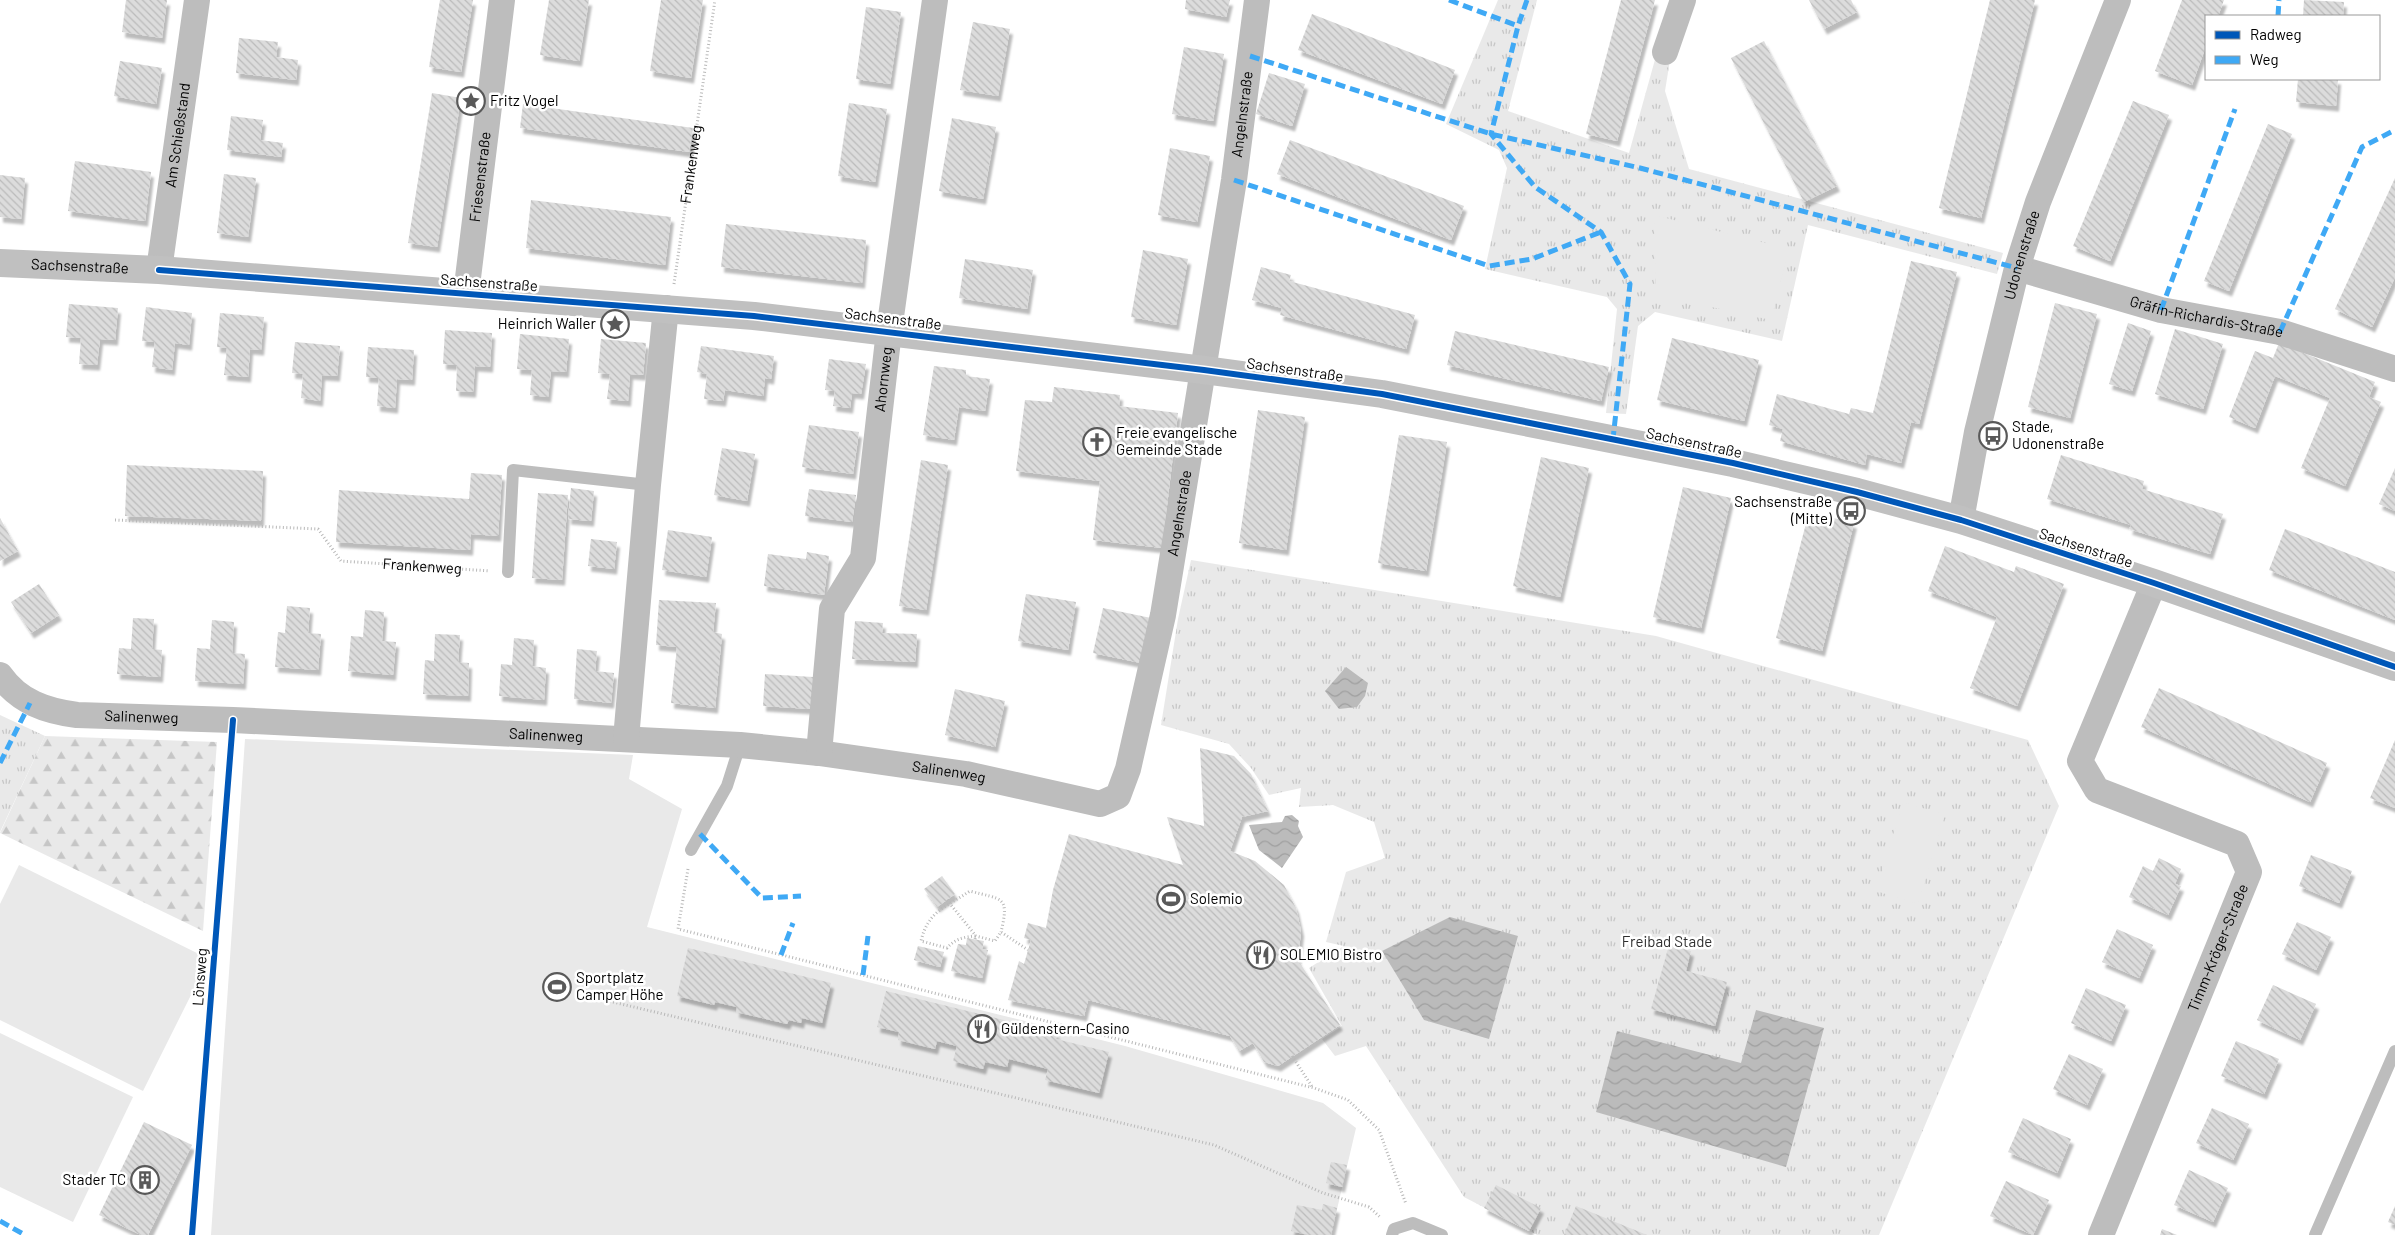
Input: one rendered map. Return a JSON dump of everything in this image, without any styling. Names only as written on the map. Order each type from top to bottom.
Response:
[{"type":"street","name":"Am Schießstand","points":[[159,270],[198,0]]},
{"type":"street","name":"Friesenstraße","points":[[466,294],[502,0]]},
{"type":"street","name":"Ahornweg","points":[[819,753],[832,609],[863,558],[889,332],[935,0]]},
{"type":"street","name":"Angelnstraße","points":[[1100,804],[1118,796],[1128,770],[1163,615],[1234,180],[1257,0]]},
{"type":"street","points":[[1664,52],[1683,0]]},
{"type":"street","name":"Udonenstraße","points":[[1961,520],[1977,432],[2017,268],[2038,202],[2118,0]]},
{"type":"street","name":"Sachsenstraße","points":[[0,263],[159,270],[466,294],[670,298],[754,316],[1204,370],[1382,394],[1733,463],[1857,492],[1961,520],[2154,583],[2395,667]]},
{"type":"street","name":"Gräfin-Richardis-Straße","points":[[2017,268],[2161,310],[2280,332],[2395,369]]},
{"type":"street","points":[[626,739],[648,485],[670,298]]},
{"type":"street","name":"Timm-Kröger-Straße","points":[[2101,1235],[2249,872],[2237,844],[2097,790],[2080,761],[2154,583]]},
{"type":"street","name":"Salinenweg","points":[[0,675],[7,686],[30,703],[53,712],[77,715],[740,745],[819,753],[966,774],[1100,804]]},
{"type":"lane","points":[[508,572],[513,470],[648,485]]},
{"type":"lane","points":[[691,850],[727,786],[740,745]]},
{"type":"lane","points":[[2315,1235],[2395,1051]]},
{"type":"lane","points":[[1393,1232],[1413,1223],[1442,1235]]},
{"type":"path","points":[[691,850],[678,929],[1314,1088],[1348,1100],[1379,1130],[1413,1223]]},
{"type":"path","points":[[970,891],[1000,899],[1005,905],[1006,913],[1001,932],[995,941],[962,937],[952,942],[947,948],[921,941],[925,926],[930,918],[970,891]]},
{"type":"path","points":[[947,900],[975,938]]},
{"type":"path","points":[[1001,932],[1028,950]]},
{"type":"path","points":[[596,998],[1214,1145],[1323,1193],[1369,1207],[1393,1232]]},
{"type":"path","points":[[1292,1056],[1314,1088]]},
{"type":"green space","points":[[1498,0],[1537,0],[1508,111],[1629,153],[1656,56],[1670,60],[1665,91],[1689,169],[2003,253],[1997,274],[1808,225],[1782,341],[1655,312],[1638,326],[1626,414],[1606,413],[1617,309],[1607,297],[1485,269],[1507,168],[1499,150],[1446,124]]},
{"type":"green space","points":[[1654,215],[1789,249],[1771,320],[1656,295]]},
{"type":"green space","name":"Freibad Stade","points":[[1191,560],[1656,636],[2028,740],[2059,806],[1879,1235],[1537,1235],[1464,1197],[1366,1046],[1335,1056],[1322,1039],[1342,1026],[1309,968],[1344,946],[1326,942],[1346,872],[1385,858],[1374,822],[1333,805],[1299,807],[1301,788],[1269,795],[1251,768],[1229,744],[1161,725],[1178,619]]},
{"type":"green space","points":[[0,715],[45,736],[0,832]]},
{"type":"green space","points":[[45,736],[217,742],[203,931],[0,833]]},
{"type":"green space","name":"Sportplatz Camper Höhe","points":[[245,739],[633,755],[629,779],[682,809],[647,927],[1125,1046],[1323,1103],[1356,1128],[1331,1235],[211,1235]]},
{"type":"green space","points":[[1903,802],[1945,815],[1918,904],[1876,891]]},
{"type":"green space","points":[[19,865],[209,959],[143,1091],[0,1020],[0,904]]},
{"type":"green space","points":[[0,1033],[133,1097],[73,1222],[0,1187]]},
{"type":"water","points":[[1346,667],[1368,683],[1365,696],[1357,707],[1339,709],[1325,691]]},
{"type":"water","points":[[1292,815],[1299,821],[1298,826],[1303,837],[1282,868],[1259,850],[1249,825],[1282,822],[1285,816]]},
{"type":"water","points":[[1450,917],[1518,936],[1489,1039],[1424,1020],[1382,951]]},
{"type":"water","points":[[1756,1010],[1824,1028],[1786,1167],[1596,1112],[1617,1031],[1741,1063]]},
{"type":"building","points":[[126,0],[167,0],[162,38],[122,32]]},
{"type":"building","points":[[440,0],[473,0],[461,72],[429,67]]},
{"type":"building","points":[[549,0],[589,0],[579,61],[540,55]]},
{"type":"building","points":[[661,0],[703,0],[691,78],[650,71]]},
{"type":"building","points":[[1186,0],[1230,0],[1226,17],[1185,9]]},
{"type":"building","points":[[1621,0],[1655,0],[1617,141],[1586,134]]},
{"type":"building","points":[[1809,0],[1851,0],[1857,12],[1824,29]]},
{"type":"building","points":[[1990,0],[2035,0],[1981,218],[1939,208]]},
{"type":"building","points":[[2182,0],[2224,0],[2218,15],[2205,15],[2205,49],[2192,85],[2155,71]]},
{"type":"building","points":[[2304,0],[2344,2],[2343,15],[2303,15]]},
{"type":"building","points":[[866,7],[901,12],[890,84],[856,79]]},
{"type":"building","points":[[1312,14],[1455,70],[1442,104],[1298,50]]},
{"type":"building","points":[[973,22],[1010,29],[998,96],[960,90]]},
{"type":"building","points":[[239,38],[278,42],[276,57],[298,60],[296,80],[236,73]]},
{"type":"building","points":[[1764,41],[1837,186],[1804,202],[1731,58]]},
{"type":"building","points":[[1184,47],[1224,54],[1213,121],[1172,114]]},
{"type":"building","points":[[120,61],[162,68],[156,104],[114,96]]},
{"type":"building","points":[[1269,73],[1305,84],[1292,126],[1256,114]]},
{"type":"building","points":[[2298,80],[2338,80],[2336,106],[2296,102]]},
{"type":"building","points":[[432,93],[461,98],[437,247],[408,243]]},
{"type":"building","points":[[2133,101],[2169,115],[2110,261],[2073,246]]},
{"type":"building","points":[[849,103],[887,109],[875,182],[838,176]]},
{"type":"building","points":[[523,104],[693,128],[689,152],[520,128]]},
{"type":"building","points":[[231,116],[263,120],[260,140],[283,143],[281,157],[227,150]]},
{"type":"building","points":[[952,118],[996,127],[983,199],[939,191]]},
{"type":"building","points":[[2268,124],[2292,134],[2229,291],[2204,281]]},
{"type":"building","points":[[1290,140],[1464,206],[1451,240],[1277,174]]},
{"type":"building","points":[[1170,148],[1210,156],[1197,222],[1158,215]]},
{"type":"building","points":[[75,161],[151,172],[145,221],[68,211]]},
{"type":"building","points":[[224,174],[256,178],[248,237],[217,233]]},
{"type":"building","points":[[0,175],[25,178],[21,219],[0,217]]},
{"type":"building","points":[[2395,178],[2395,277],[2372,327],[2335,309]]},
{"type":"building","points":[[531,200],[671,217],[665,265],[526,248]]},
{"type":"building","points":[[726,224],[866,240],[862,283],[721,267]]},
{"type":"building","points":[[1143,250],[1188,259],[1176,325],[1131,317]]},
{"type":"building","points":[[965,259],[1033,270],[1027,309],[959,298]]},
{"type":"building","points":[[1911,261],[1957,272],[1919,424],[1911,422],[1901,463],[1867,454],[1865,465],[1780,441],[1783,429],[1769,425],[1777,394],[1849,414],[1851,408],[1873,413]]},
{"type":"building","points":[[1261,267],[1291,275],[1289,281],[1415,315],[1406,349],[1280,315],[1282,308],[1252,300]]},
{"type":"building","points":[[2055,303],[2097,314],[2070,418],[2028,407]]},
{"type":"building","points":[[69,304],[118,308],[115,340],[100,339],[97,365],[79,364],[81,338],[66,337]]},
{"type":"building","points":[[146,307],[192,313],[189,345],[175,343],[172,370],[152,367],[155,342],[142,341]]},
{"type":"building","points":[[220,313],[264,317],[261,350],[250,349],[248,377],[224,375],[227,348],[217,347]]},
{"type":"building","points":[[2128,323],[2151,331],[2132,391],[2109,384]]},
{"type":"building","points":[[2175,329],[2223,344],[2203,409],[2155,394]]},
{"type":"building","points":[[445,330],[492,333],[490,367],[475,366],[473,392],[456,391],[457,365],[443,364]]},
{"type":"building","points":[[1455,331],[1609,367],[1601,401],[1447,365]]},
{"type":"building","points":[[520,334],[569,339],[566,372],[551,371],[548,397],[530,395],[532,370],[517,369]]},
{"type":"building","points":[[1672,338],[1759,360],[1744,421],[1657,400]]},
{"type":"building","points":[[601,339],[646,343],[643,375],[630,374],[628,401],[607,399],[610,374],[598,373]]},
{"type":"building","points":[[295,342],[340,346],[337,376],[322,375],[320,401],[301,398],[303,374],[292,373]]},
{"type":"building","points":[[2279,343],[2375,382],[2369,397],[2381,402],[2345,486],[2301,468],[2330,398],[2275,376],[2255,428],[2229,417],[2255,351],[2273,358]]},
{"type":"building","points":[[701,346],[774,356],[771,379],[765,378],[763,396],[725,390],[723,401],[704,399],[707,374],[697,372]]},
{"type":"building","points":[[368,347],[414,350],[412,380],[397,379],[395,408],[377,406],[379,378],[366,377]]},
{"type":"building","points":[[829,359],[866,364],[861,394],[852,393],[850,408],[833,406],[835,391],[825,390]]},
{"type":"building","points":[[934,366],[966,370],[966,376],[990,379],[985,411],[959,407],[954,440],[923,435]]},
{"type":"building","name":"Freie evangelische Gemeinde Stade","points":[[1054,387],[1120,395],[1119,406],[1178,413],[1162,548],[1093,540],[1100,481],[1016,471],[1025,400],[1052,402]]},
{"type":"building","points":[[1258,410],[1305,417],[1286,550],[1239,543]]},
{"type":"building","points":[[809,425],[859,432],[853,474],[802,467]]},
{"type":"building","points":[[1399,435],[1447,442],[1426,571],[1378,563]]},
{"type":"building","points":[[722,448],[755,454],[747,501],[714,495]]},
{"type":"building","points":[[2061,455],[2144,481],[2142,489],[2223,514],[2210,554],[2129,529],[2131,525],[2047,499]]},
{"type":"building","points":[[1541,457],[1589,468],[1560,597],[1513,586]]},
{"type":"building","points":[[921,460],[948,465],[926,610],[899,606]]},
{"type":"building","points":[[127,465],[263,471],[261,521],[125,516]]},
{"type":"building","points":[[2395,468],[2395,511],[2379,504]]},
{"type":"building","points":[[471,473],[502,475],[498,536],[471,534],[470,550],[336,542],[339,490],[469,499]]},
{"type":"building","points":[[1683,487],[1731,498],[1701,628],[1653,617]]},
{"type":"building","points":[[571,488],[594,491],[591,521],[568,519]]},
{"type":"building","points":[[809,489],[856,495],[852,522],[805,516]]},
{"type":"building","points":[[538,493],[568,495],[562,580],[532,578]]},
{"type":"building","points":[[1809,512],[1854,523],[1822,651],[1776,638]]},
{"type":"building","points":[[0,518],[18,551],[0,561]]},
{"type":"building","points":[[2285,529],[2395,572],[2395,620],[2269,570]]},
{"type":"building","points":[[668,530],[712,537],[706,577],[662,570]]},
{"type":"building","points":[[591,539],[617,542],[614,569],[588,566]]},
{"type":"building","points":[[1945,546],[2014,572],[2016,566],[2064,584],[2017,706],[1970,688],[1997,617],[1928,591]]},
{"type":"building","points":[[807,552],[829,556],[824,595],[764,586],[768,554],[806,559]]},
{"type":"building","points":[[39,584],[59,615],[31,633],[11,602]]},
{"type":"building","points":[[1026,594],[1076,602],[1068,650],[1018,641]]},
{"type":"building","points":[[659,600],[716,603],[713,632],[722,634],[715,708],[671,703],[677,647],[656,645]]},
{"type":"building","points":[[287,606],[310,608],[308,633],[321,634],[318,670],[275,667],[278,632],[285,633]]},
{"type":"building","points":[[1103,608],[1151,618],[1141,663],[1093,653]]},
{"type":"building","points":[[365,610],[384,612],[382,641],[396,642],[393,675],[348,671],[351,636],[363,637]]},
{"type":"building","points":[[133,618],[154,619],[152,649],[162,650],[160,677],[117,674],[119,648],[131,649]]},
{"type":"building","points":[[212,620],[234,622],[232,653],[245,654],[243,684],[195,681],[197,648],[210,649]]},
{"type":"building","points":[[855,621],[883,623],[882,633],[917,634],[915,662],[852,659]]},
{"type":"building","points":[[435,634],[460,635],[458,662],[469,663],[468,696],[423,694],[425,660],[434,661]]},
{"type":"building","points":[[514,638],[534,640],[532,666],[546,668],[544,700],[499,696],[501,664],[512,665]]},
{"type":"building","points":[[577,649],[597,651],[595,671],[614,673],[611,703],[574,699]]},
{"type":"building","points":[[765,674],[813,677],[811,709],[763,706]]},
{"type":"building","points":[[2159,688],[2327,763],[2310,802],[2141,727]]},
{"type":"building","points":[[955,689],[1005,701],[995,747],[945,735]]},
{"type":"building","points":[[2395,740],[2395,808],[2370,798]]},
{"type":"building","name":"Solemio","points":[[1200,748],[1234,756],[1251,774],[1268,811],[1242,817],[1230,851],[1255,861],[1284,885],[1296,908],[1301,931],[1298,960],[1340,1025],[1278,1066],[1264,1062],[1253,1043],[1239,1051],[1230,1036],[1088,1000],[1084,1016],[1008,1000],[1019,961],[1024,964],[1031,940],[1024,938],[1028,923],[1046,928],[1053,890],[1069,834],[1183,865],[1167,817],[1204,826]]},
{"type":"building","points":[[2311,855],[2352,871],[2339,903],[2299,886]]},
{"type":"building","points":[[2159,858],[2181,869],[2175,884],[2181,886],[2168,915],[2129,897],[2143,866],[2153,871]]},
{"type":"building","points":[[942,876],[955,894],[937,907],[924,889]]},
{"type":"building","points":[[2297,922],[2331,937],[2316,970],[2282,954]]},
{"type":"building","points":[[2117,929],[2153,945],[2139,978],[2102,962]]},
{"type":"building","points":[[967,938],[984,941],[982,949],[988,950],[982,978],[951,971],[958,944],[966,945]]},
{"type":"building","points":[[1669,945],[1691,951],[1686,971],[1727,982],[1715,1026],[1651,1009]]},
{"type":"building","points":[[918,946],[944,952],[940,967],[914,960]]},
{"type":"building","points":[[688,948],[831,983],[822,1023],[802,1018],[801,1023],[789,1020],[787,1024],[736,1012],[737,1007],[715,1002],[714,1005],[677,996]]},
{"type":"building","points":[[2273,985],[2316,1004],[2300,1040],[2257,1020]]},
{"type":"building","points":[[2086,988],[2126,1005],[2111,1041],[2071,1023]]},
{"type":"building","points":[[886,991],[1057,1033],[1056,1039],[1109,1052],[1099,1093],[1045,1080],[1048,1069],[1009,1059],[1007,1067],[985,1062],[983,1069],[953,1061],[957,1046],[937,1041],[935,1049],[898,1040],[899,1032],[877,1027]]},
{"type":"building","points":[[2236,1041],[2279,1059],[2264,1094],[2221,1076]]},
{"type":"building","points":[[2069,1054],[2103,1069],[2087,1105],[2053,1089]]},
{"type":"building","points":[[2212,1108],[2249,1124],[2233,1160],[2196,1143]]},
{"type":"building","points":[[2023,1118],[2071,1139],[2057,1173],[2008,1152]]},
{"type":"building","name":"Stader TC","points":[[144,1122],[192,1145],[148,1235],[141,1235],[99,1215]]},
{"type":"building","points":[[1331,1162],[1347,1165],[1342,1187],[1326,1183]]},
{"type":"building","points":[[2189,1170],[2228,1188],[2213,1222],[2174,1205]]},
{"type":"building","points":[[2006,1181],[2049,1200],[2033,1235],[1990,1216]]},
{"type":"building","points":[[1496,1185],[1541,1208],[1529,1231],[1484,1208]]},
{"type":"building","points":[[1323,1204],[1337,1208],[1331,1235],[1308,1235],[1291,1231],[1297,1205],[1322,1210]]},
{"type":"building","points":[[1576,1206],[1647,1235],[1564,1235]]},
{"type":"building","points":[[2395,1206],[2395,1225],[2388,1222]]},
{"type":"building","points":[[2162,1229],[2177,1235],[2160,1235]]},
{"type":"marked path","points":[[1449,0],[1518,26]]},
{"type":"marked path","points":[[1527,0],[1518,26],[1491,134],[1535,187],[1601,232],[1630,284],[1613,439]]},
{"type":"marked path","points":[[2278,15],[2279,0]]},
{"type":"marked path","points":[[1250,56],[1491,134],[1640,168],[2017,268]]},
{"type":"marked path","points":[[2161,310],[2235,109]]},
{"type":"marked path","points":[[2280,332],[2362,147],[2395,130]]},
{"type":"marked path","points":[[1234,180],[1489,266],[1532,259],[1601,232]]},
{"type":"marked path","points":[[0,763],[30,703]]},
{"type":"marked path","points":[[700,834],[762,898],[801,896]]},
{"type":"marked path","points":[[781,955],[793,923]]},
{"type":"marked path","points":[[863,975],[868,936]]},
{"type":"marked path","points":[[0,1221],[25,1235]]},
{"type":"cycle path","points":[[159,270],[754,316],[1204,370],[1382,394],[1733,463],[1857,492],[1961,520],[2154,583],[2395,667]]},
{"type":"cycle path","name":"Lönsweg","points":[[192,1235],[233,720]]},
{"type":"place","name":"Fritz Vogel","points":[[471,101]]},
{"type":"place","name":"Heinrich Waller","points":[[615,324]]},
{"type":"place","name":"Stade, Udonenstraße","points":[[1993,436]]},
{"type":"place","name":"Freie evangelische Gemeinde Stade","points":[[1097,442]]},
{"type":"place","name":"Sachsenstraße (Mitte)","points":[[1851,511]]},
{"type":"place","name":"Solemio","points":[[1171,899]]},
{"type":"place","name":"SOLEMIO Bistro","points":[[1261,955]]},
{"type":"place","name":"Sportplatz Camper Höhe","points":[[557,987]]},
{"type":"place","name":"Güldenstern-Casino","points":[[982,1029]]},
{"type":"place","name":"Stader TC","points":[[145,1180]]}]
